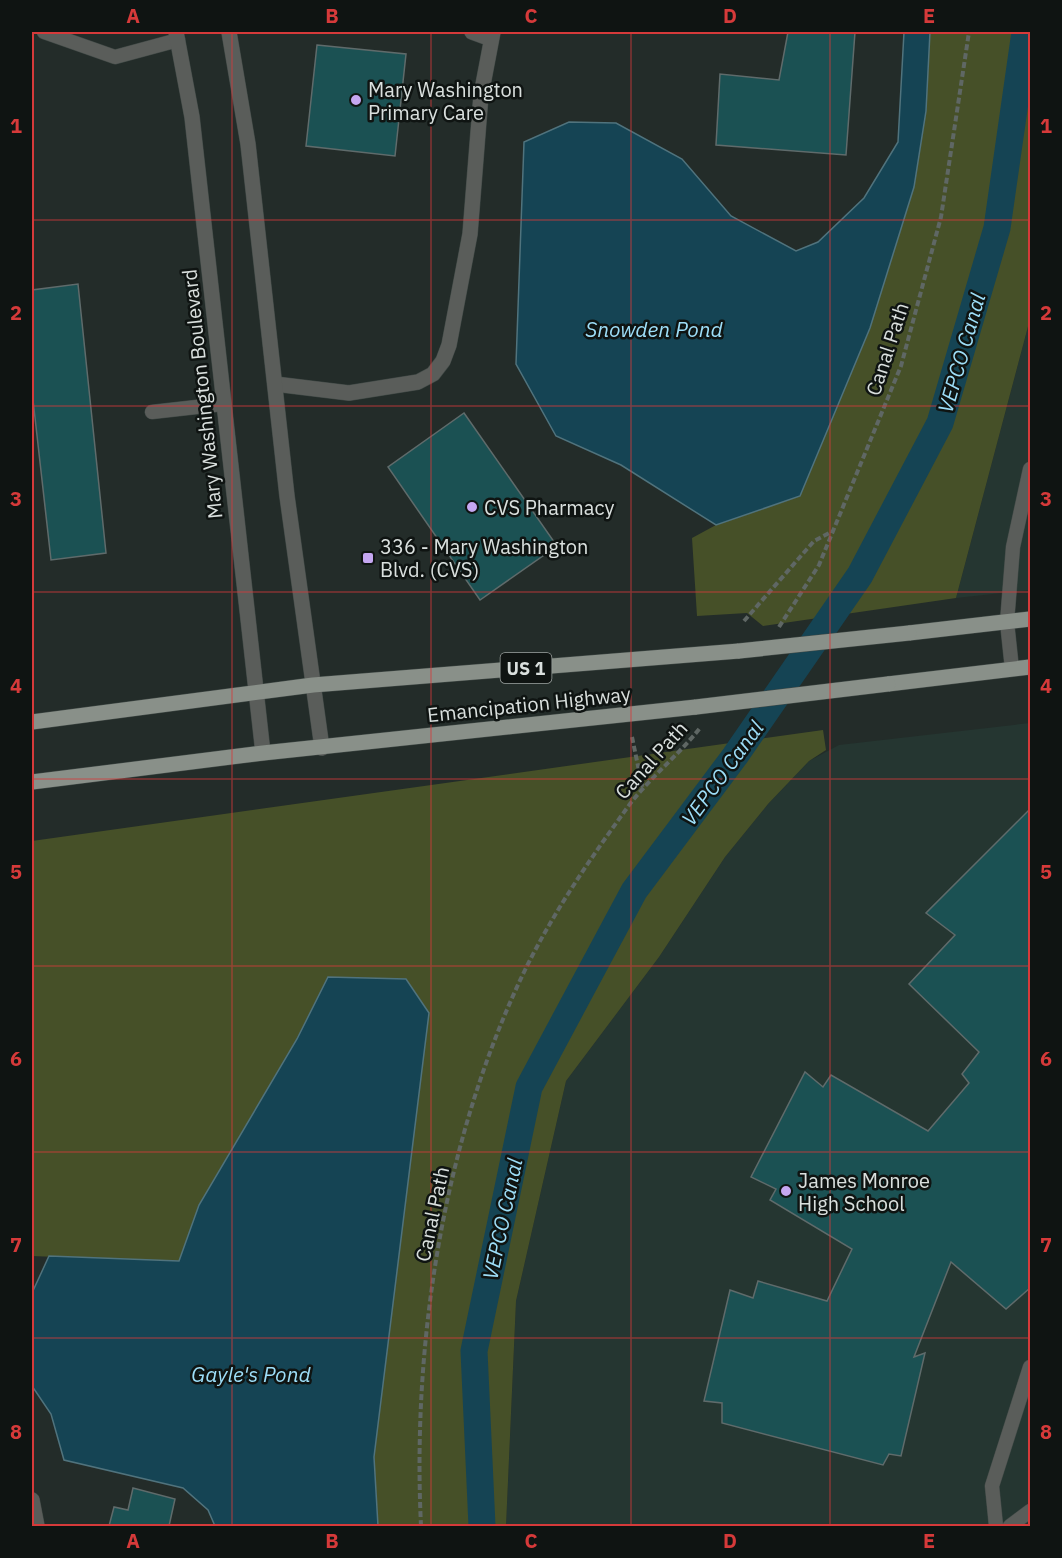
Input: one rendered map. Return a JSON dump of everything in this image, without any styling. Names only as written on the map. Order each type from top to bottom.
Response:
[{"type":"main road","name":"Emancipation Highway","points":[[32,722],[313,686],[739,651],[1030,619]]},
{"type":"main road","name":"Emancipation Highway","points":[[32,782],[263,753],[696,707],[1030,666]]},
{"type":"street","points":[[229,32],[248,144],[287,496],[322,748]]},
{"type":"street","points":[[275,384],[349,393],[418,382],[433,374],[443,361],[449,345],[470,234],[481,95],[492,35],[472,32]]},
{"type":"street","name":"Mary Washington Boulevard","points":[[177,36],[192,117],[263,753]]},
{"type":"street","points":[[32,1500],[37,1527]]},
{"type":"lane","points":[[44,32],[115,57],[177,36]]},
{"type":"lane","points":[[152,412],[223,404]]},
{"type":"lane","points":[[1012,669],[1007,622],[1013,547],[1030,469]]},
{"type":"lane","points":[[996,1527],[992,1486],[1030,1367]]},
{"type":"lane","points":[[1010,1527],[1030,1511]]},
{"type":"path","name":"Canal Path","points":[[773,635],[819,566],[902,366],[941,217],[969,32]]},
{"type":"path","points":[[744,621],[814,541],[833,531]]},
{"type":"path","name":"Canal Path","points":[[421,1527],[419,1426],[426,1318],[448,1198],[471,1115],[500,1025],[526,967],[582,873],[628,806],[705,723]]},
{"type":"path","points":[[632,737],[643,790]]},
{"type":"shaded area","points":[[1030,319],[1030,590],[956,598]]},
{"type":"shaded area","name":"James Monroe High School","points":[[1030,723],[1030,1526],[506,1526],[516,1301],[566,1081],[659,957],[725,857],[768,804],[809,761],[839,745]]},
{"type":"green space","points":[[930,32],[1030,32],[1030,319],[956,598],[763,626],[747,613],[697,616],[692,538],[716,525],[800,496],[870,328],[914,187],[926,111]]},
{"type":"green space","points":[[823,730],[826,750],[809,761],[768,804],[725,857],[659,957],[566,1081],[516,1301],[506,1526],[378,1526],[374,1457],[328,978],[297,1039],[199,1205],[179,1262],[32,1256],[32,841]]},
{"type":"water","name":"Snowden Pond","points":[[904,32],[930,32],[926,111],[914,187],[870,328],[800,496],[716,525],[621,465],[556,436],[516,364],[524,142],[569,122],[616,123],[682,159],[731,216],[796,251],[818,242],[864,198],[898,142]]},
{"type":"water","name":"Gayle's Pond","points":[[328,977],[406,979],[429,1013],[374,1457],[378,1526],[215,1526],[208,1510],[183,1488],[64,1460],[51,1414],[32,1386],[32,1293],[49,1256],[179,1261],[199,1205],[297,1039]]},
{"type":"building","points":[[788,32],[855,32],[846,155],[716,145],[720,74],[779,80]]},
{"type":"building","name":"Mary Washington Primary Care","points":[[317,45],[406,54],[395,156],[306,146]]},
{"type":"building","points":[[78,284],[106,553],[51,560],[32,391],[32,290]]},
{"type":"building","name":"CVS Pharmacy","points":[[464,413],[557,546],[480,600],[388,467]]},
{"type":"building","name":"James Monroe High School","points":[[1030,809],[1030,1288],[1006,1309],[951,1262],[914,1357],[925,1353],[901,1456],[889,1454],[883,1465],[722,1423],[722,1403],[704,1401],[730,1290],[753,1298],[758,1281],[827,1301],[852,1249],[770,1200],[776,1189],[751,1177],[805,1072],[823,1087],[831,1075],[928,1131],[969,1083],[962,1074],[979,1052],[909,984],[955,935],[926,913]]},
{"type":"building","points":[[133,1488],[175,1499],[169,1526],[109,1526],[114,1507],[128,1510]]},
{"type":"waterway","name":"VEPCO Canal","points":[[482,1526],[474,1351],[529,1087],[634,891],[735,756],[860,575],[940,423],[997,228],[1025,32]]},
{"type":"place","name":"Mary Washington Primary Care","points":[[356,100]]},
{"type":"place","name":"CVS Pharmacy","points":[[472,507]]},
{"type":"place","name":"336 - Mary Washington Blvd. (CVS)","points":[[368,558]]},
{"type":"place","name":"James Monroe High School","points":[[786,1191]]}]
